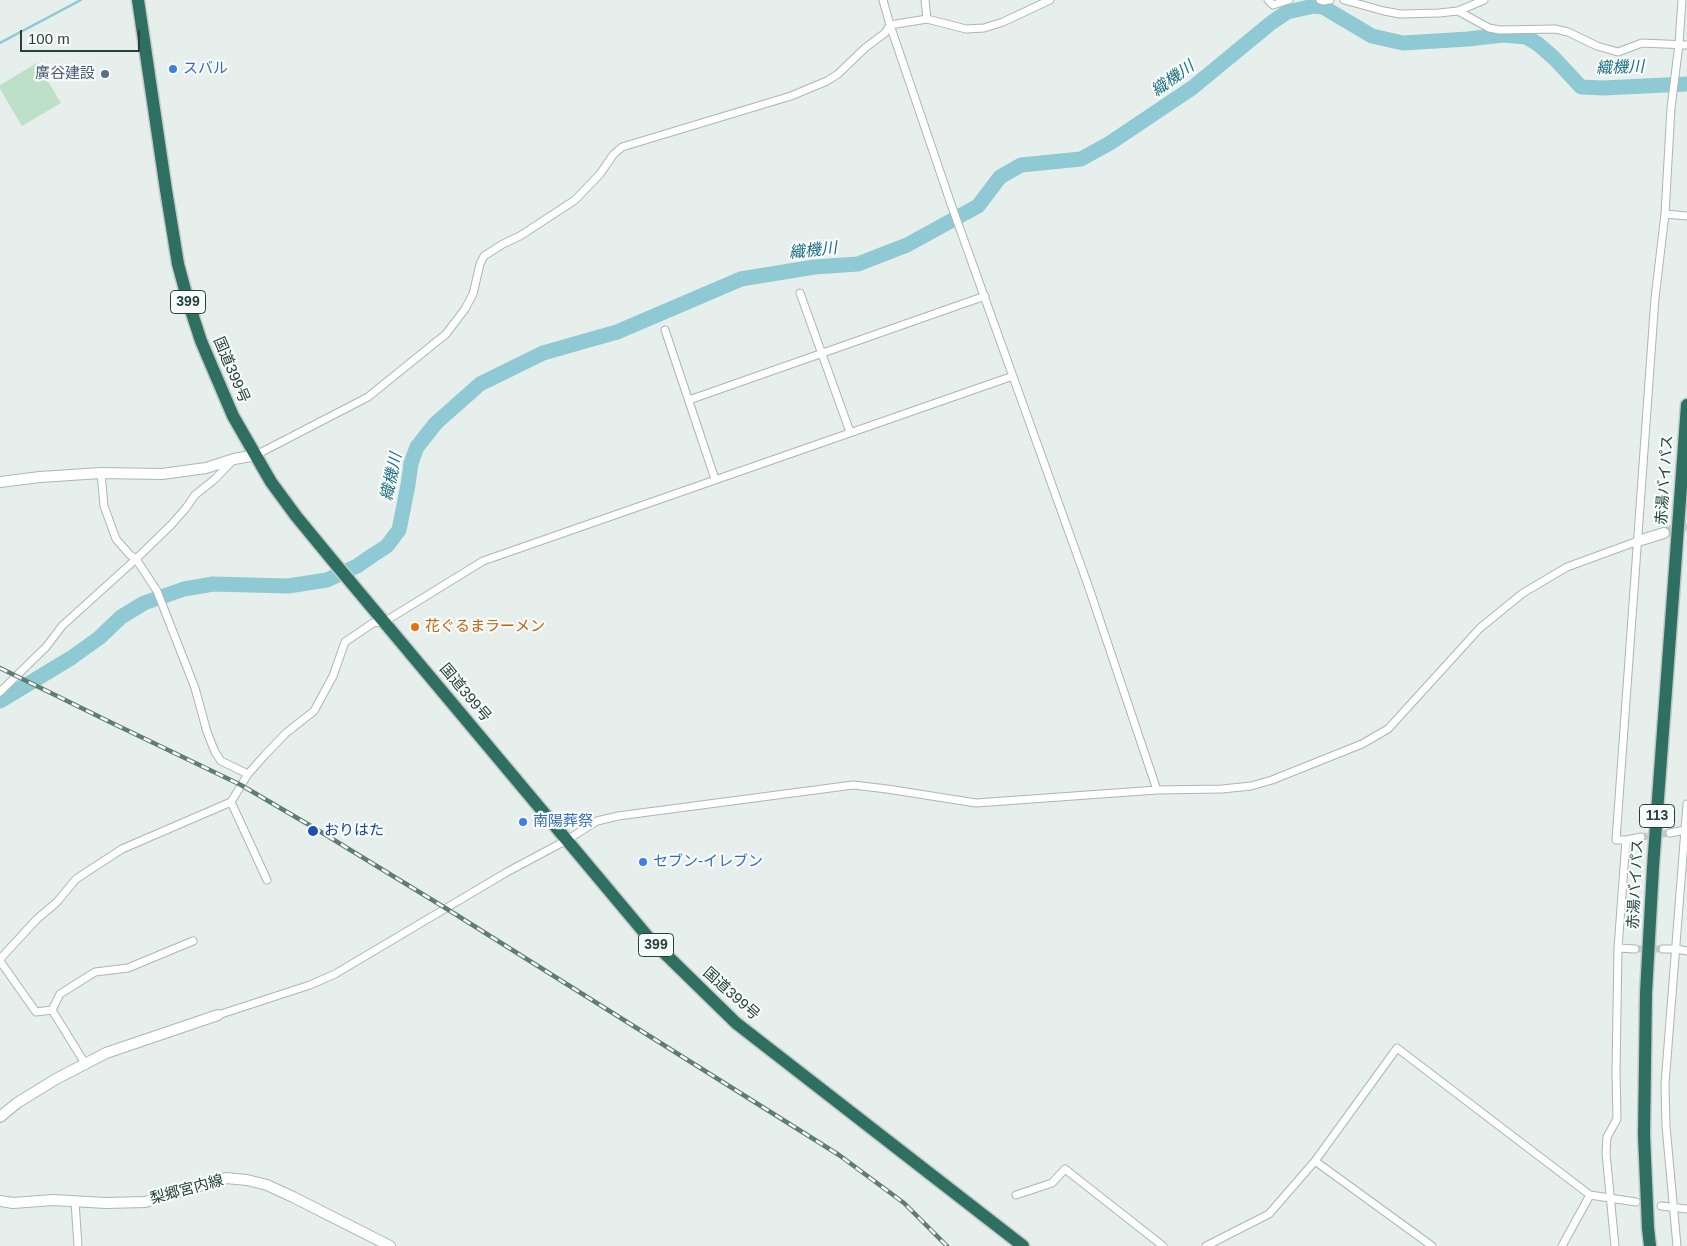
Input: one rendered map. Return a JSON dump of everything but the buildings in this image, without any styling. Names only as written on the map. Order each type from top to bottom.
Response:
[{"type":"highway","name":"国道399号","points":[[138,0],[175,245],[188,301],[216,379],[233,416],[271,482],[338,567],[648,937],[736,1023],[1023,1246]]},
{"type":"highway","name":"赤湯バイパス","points":[[1649,1246],[1644,1117],[1646,993],[1687,405]]},
{"type":"street","points":[[883,0],[951,204],[1090,592],[1158,790]]},
{"type":"street","points":[[926,0],[927,19]]},
{"type":"street","points":[[890,24],[927,19],[966,29],[984,28],[1003,22],[1050,0]]},
{"type":"street","points":[[1268,0],[1273,5],[1289,0]]},
{"type":"street","points":[[1320,0],[1330,0]]},
{"type":"street","points":[[1344,0],[1384,12],[1400,14],[1458,11],[1484,0]]},
{"type":"street","points":[[1641,837],[1616,840],[1655,298],[1665,214],[1671,108],[1683,44],[1682,0]]},
{"type":"street","points":[[1458,11],[1489,28],[1500,30],[1556,29],[1568,32],[1597,46],[1618,52],[1642,43],[1683,44]]},
{"type":"street","points":[[0,482],[101,473],[162,474],[206,468],[234,459],[256,456],[368,397],[446,334],[474,294],[480,264],[484,256],[520,236],[575,200],[622,147],[770,102],[826,81],[838,74],[865,48],[885,34],[890,24]]},
{"type":"street","points":[[1665,214],[1687,216]]},
{"type":"street","points":[[800,293],[850,432]]},
{"type":"street","points":[[689,400],[984,296]]},
{"type":"street","points":[[665,330],[715,479]]},
{"type":"street","points":[[52,1010],[36,1012],[0,960],[37,918],[57,902],[76,879],[122,849],[231,802],[248,774],[286,733],[314,711],[333,676],[345,642],[373,623],[384,622],[483,561],[1013,376]]},
{"type":"street","points":[[0,692],[28,662],[46,647],[62,626],[136,559],[171,525],[195,495],[215,479],[234,459]]},
{"type":"street","points":[[101,473],[104,506],[116,538],[136,559],[157,591],[165,608],[215,752],[221,762],[248,774]]},
{"type":"street","points":[[0,1117],[17,1103],[106,1053],[310,985],[335,974],[597,821],[618,816],[838,786],[853,785],[886,788],[976,803],[1158,790],[1209,790],[1250,786],[1303,769],[1362,744],[1388,729],[1480,628],[1523,593],[1566,567],[1664,533]]},
{"type":"street","points":[[231,802],[267,880]]},
{"type":"street","points":[[1677,1246],[1666,1126],[1665,1084],[1687,804]]},
{"type":"street","points":[[1670,833],[1685,830]]},
{"type":"street","points":[[1615,1246],[1606,1153],[1607,1137],[1617,1118],[1618,948],[1626,840]]},
{"type":"street","points":[[52,1010],[60,994],[95,972],[128,968],[193,941]]},
{"type":"street","points":[[1618,948],[1635,949]]},
{"type":"street","points":[[1663,949],[1687,951]]},
{"type":"street","points":[[52,1010],[86,1065]]},
{"type":"street","points":[[1206,1246],[1269,1214],[1315,1161],[1397,1048],[1590,1195],[1636,1202]]},
{"type":"street","points":[[1315,1161],[1432,1246]]},
{"type":"street","points":[[1016,1195],[1052,1183],[1065,1169],[1163,1246]]},
{"type":"street","name":"梨郷宮内線","points":[[0,1201],[13,1203],[53,1200],[75,1202],[145,1202],[226,1178],[247,1180],[267,1185],[390,1246]]},
{"type":"street","points":[[1562,1246],[1590,1195]]},
{"type":"street","points":[[75,1202],[78,1246]]},
{"type":"street","points":[[1661,1206],[1687,1209]]},
{"type":"green space","points":[[37,63],[61,103],[22,126],[0,89],[0,85]]},
{"type":"waterway","points":[[0,43],[81,0]]},
{"type":"waterway","name":"織機川","points":[[0,701],[71,658],[99,638],[121,617],[144,603],[184,589],[213,584],[288,586],[327,580],[357,566],[387,546],[399,530],[411,463],[417,447],[436,423],[480,384],[543,353],[617,332],[741,279],[814,267],[858,264],[907,245],[978,206],[1000,177],[1021,165],[1081,159],[1110,143],[1192,88],[1287,12],[1314,6],[1323,7],[1372,36],[1403,43],[1503,35],[1526,37],[1538,44],[1554,58],[1581,87],[1603,88],[1687,84]]},
{"type":"tunnel","points":[[1664,533],[1687,525]]},
{"type":"tunnel","points":[[1641,837],[1670,833]]},
{"type":"tunnel","points":[[1635,949],[1663,949]]},
{"type":"railway","points":[[0,668],[241,785],[316,829],[839,1155],[904,1203],[947,1246]]},
{"type":"place","name":"スバル","points":[[173,69]]},
{"type":"place","name":"廣谷建設","points":[[105,74]]},
{"type":"place","name":"花ぐるまラーメン","points":[[415,627]]},
{"type":"place","name":"南陽葬祭","points":[[523,822]]},
{"type":"place","name":"おりはた","points":[[313,831]]},
{"type":"place","name":"セブン-イレブン","points":[[643,862]]}]
